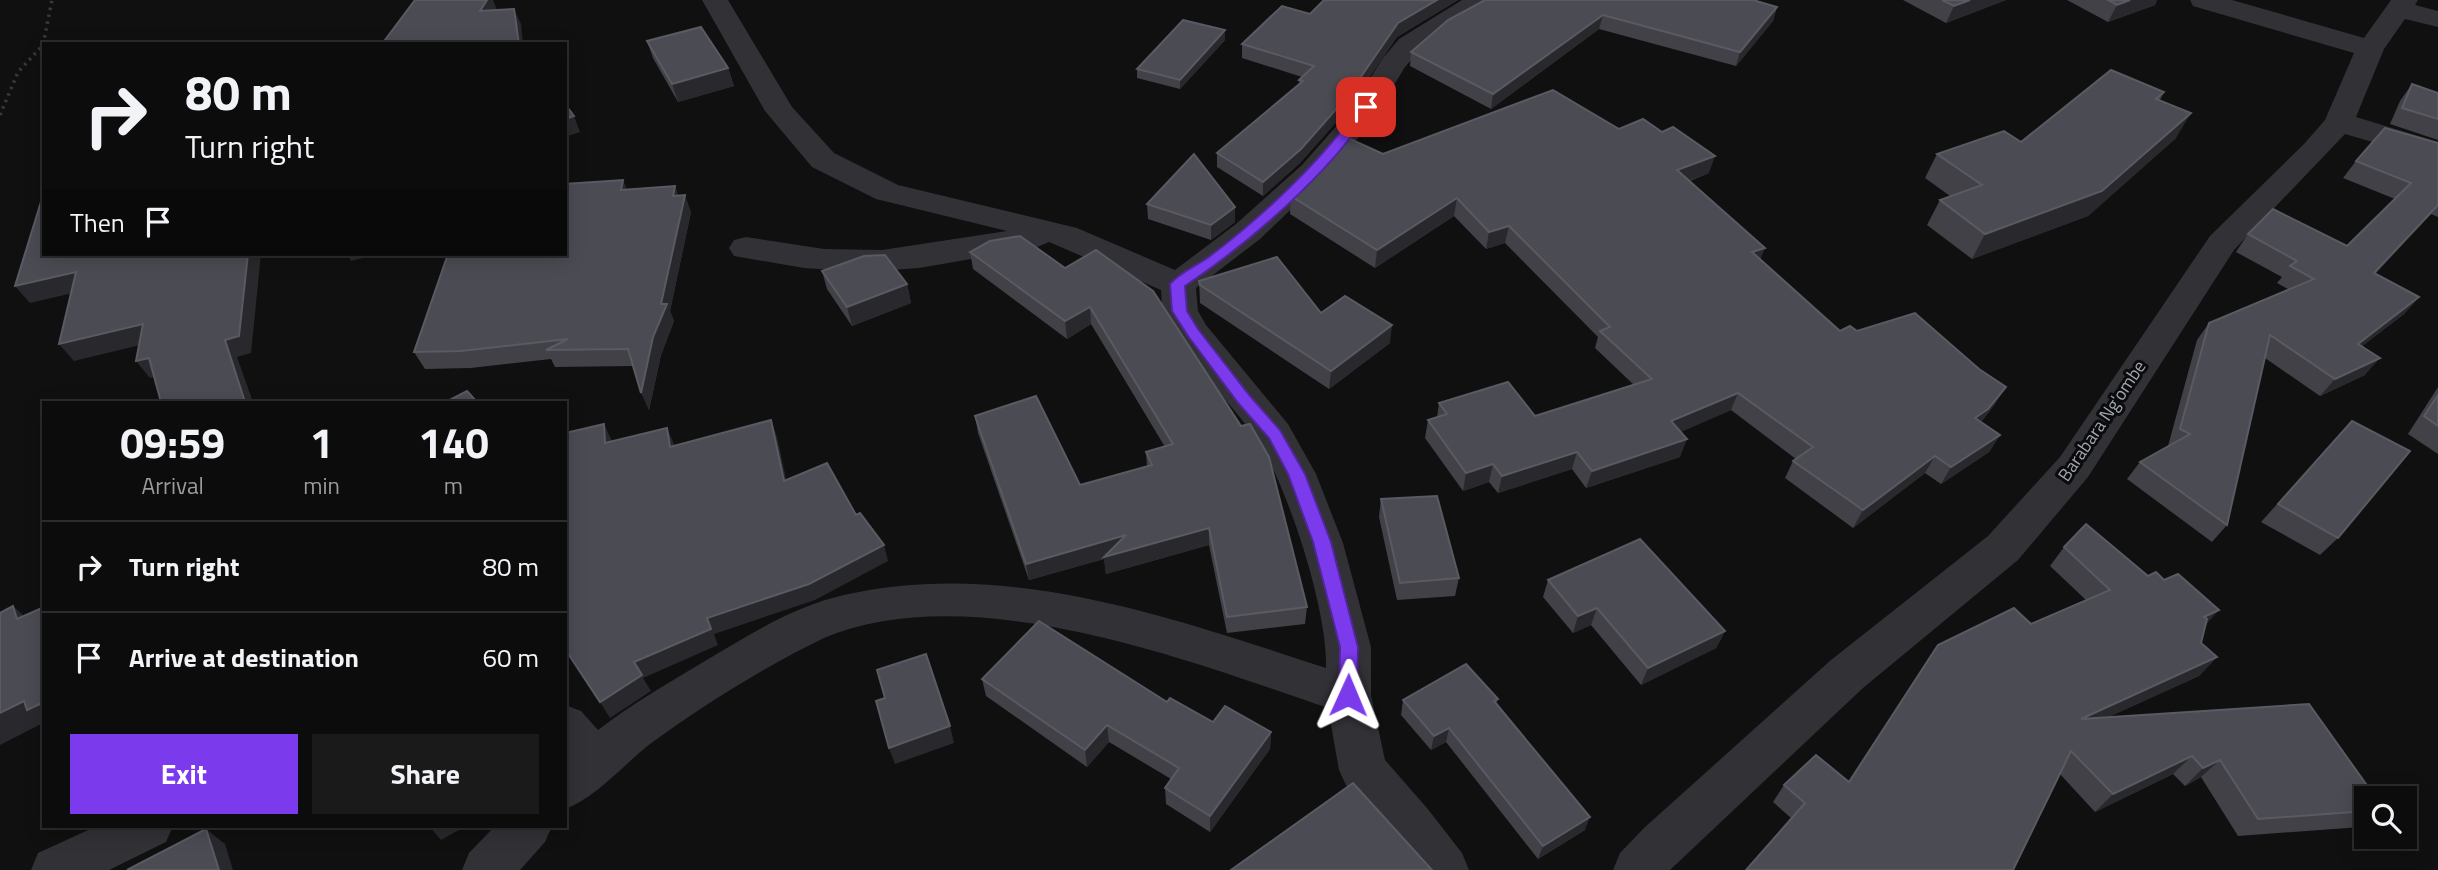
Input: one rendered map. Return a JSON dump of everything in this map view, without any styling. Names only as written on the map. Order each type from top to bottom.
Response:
[{"type":"street","points":[[715,0],[780,111],[823,160],[887,192],[1065,235],[1178,284]]},
{"type":"street","points":[[1178,284],[1214,260],[1304,179],[1353,127],[1390,68],[1409,45],[1482,0]]},
{"type":"street","points":[[2203,0],[2370,49]]},
{"type":"street","points":[[2401,4],[2438,19]]},
{"type":"street","name":"Barabara Ng'ombe","points":[[1638,870],[1661,844],[1847,674],[2003,548],[2074,467],[2222,243],[2315,151],[2339,122],[2370,49],[2401,4]]},
{"type":"street","points":[[2339,122],[2438,152]]},
{"type":"street","points":[[746,248],[793,257],[863,262],[904,259],[989,242],[1065,235]]},
{"type":"street","points":[[1178,284],[1180,311],[1193,333],[1244,400],[1274,434],[1296,474],[1322,542],[1349,647],[1348,695],[1363,770],[1410,824],[1444,870]]},
{"type":"street","points":[[574,757],[677,701],[782,638],[840,613],[893,601],[1031,606],[1168,636],[1348,695]]},
{"type":"street","points":[[56,870],[145,828]]},
{"type":"street","points":[[487,870],[526,828]]},
{"type":"path","points":[[44,42],[52,0]]},
{"type":"path","points":[[0,115],[18,72],[42,46]]},
{"type":"building","points":[[415,0],[487,0],[480,11],[514,9],[519,42],[384,42]]},
{"type":"building","points":[[1324,0],[1437,0],[1398,23],[1347,97],[1301,149],[1263,182],[1217,153],[1303,81],[1299,80],[1314,66],[1242,44],[1282,6],[1310,14]]},
{"type":"building","points":[[1485,0],[1753,0],[1777,7],[1740,52],[1603,15],[1493,94],[1411,52],[1448,20]]},
{"type":"building","points":[[1942,0],[1970,0],[1954,6]]},
{"type":"building","points":[[2108,0],[2130,0],[2117,5]]},
{"type":"building","points":[[1183,20],[1225,30],[1180,80],[1137,69]]},
{"type":"building","points":[[701,27],[728,68],[672,84],[647,41]]},
{"type":"building","points":[[2111,70],[2164,92],[2156,99],[2191,113],[2102,191],[1985,234],[1940,200],[1982,185],[1937,154],[2004,131],[2021,142]]},
{"type":"building","points":[[2412,84],[2438,93],[2438,119],[2402,108]]},
{"type":"building","points":[[1553,90],[1619,129],[1643,119],[1662,132],[1673,127],[1715,156],[1677,170],[1765,248],[1752,252],[1840,331],[1850,326],[1857,331],[1915,313],[1979,369],[2006,387],[1988,409],[1975,418],[2000,435],[1951,467],[1935,456],[1863,510],[1793,461],[1813,447],[1738,393],[1671,421],[1687,439],[1592,471],[1577,452],[1502,476],[1493,464],[1466,473],[1428,420],[1447,414],[1439,403],[1508,382],[1535,416],[1652,379],[1600,331],[1610,327],[1509,226],[1489,232],[1457,198],[1377,250],[1291,196],[1348,138],[1383,154]]},
{"type":"building","points":[[567,107],[574,116],[567,118]]},
{"type":"building","points":[[2385,128],[2438,143],[2438,205],[2374,273],[2419,297],[2358,344],[2380,358],[2335,379],[2270,335],[2227,525],[2140,462],[2190,434],[2180,429],[2209,323],[2314,279],[2290,266],[2297,261],[2248,234],[2273,209],[2347,246],[2411,183],[2356,161]]},
{"type":"building","points":[[1194,154],[1235,207],[1211,225],[1147,204]]},
{"type":"building","points":[[623,180],[621,190],[675,186],[673,196],[685,195],[661,304],[667,304],[653,337],[641,393],[628,349],[546,350],[568,339],[461,351],[414,352],[447,256],[567,256],[567,184]]},
{"type":"building","points":[[42,198],[42,256],[248,256],[239,336],[225,340],[245,401],[161,401],[149,358],[136,361],[143,324],[59,344],[76,272],[15,286]]},
{"type":"building","points":[[1020,236],[1065,268],[1096,250],[1153,291],[1241,426],[1250,424],[1269,457],[1307,607],[1227,617],[1209,528],[1104,557],[1126,535],[1026,564],[975,416],[1036,396],[1080,485],[1152,465],[1146,452],[1173,444],[1090,307],[1065,321],[970,252],[990,241]]},
{"type":"building","points":[[885,255],[907,284],[847,307],[822,271],[864,256]]},
{"type":"building","points":[[1277,257],[1321,313],[1345,296],[1392,325],[1331,371],[1200,285],[1199,281]]},
{"type":"building","points":[[467,391],[476,401],[448,401]]},
{"type":"building","points":[[2438,395],[2438,426],[2424,416]]},
{"type":"building","points":[[771,420],[784,481],[827,463],[856,515],[860,513],[884,545],[809,584],[707,618],[711,629],[634,662],[642,675],[600,702],[567,652],[567,433],[604,424],[605,443],[667,428],[670,447]]},
{"type":"building","points":[[2352,421],[2410,451],[2338,538],[2278,504]]},
{"type":"building","points":[[1437,496],[1459,578],[1400,583],[1381,499]]},
{"type":"building","points":[[2086,524],[2148,576],[2156,572],[2164,580],[2178,574],[2219,610],[2204,617],[2207,619],[2201,643],[2217,657],[2081,719],[2309,704],[2367,786],[2354,786],[2354,812],[2258,819],[2220,760],[2203,768],[2192,756],[2113,794],[2071,751],[2013,870],[1746,870],[1805,803],[1784,785],[1816,755],[1849,782],[1938,645],[2014,608],[2031,624],[2110,590],[2064,547]]},
{"type":"building","points":[[1640,539],[1725,631],[1648,668],[1597,608],[1578,616],[1548,580]]},
{"type":"building","points":[[13,606],[17,619],[42,608],[42,703],[27,710],[24,701],[0,713],[0,613]]},
{"type":"building","points":[[1039,621],[1167,702],[1170,698],[1213,722],[1225,706],[1271,732],[1210,816],[1165,788],[1179,768],[1107,725],[1085,750],[982,679]]},
{"type":"building","points":[[926,654],[950,726],[889,748],[876,701],[885,698],[877,670]]},
{"type":"building","points":[[1466,664],[1498,699],[1494,701],[1590,817],[1543,846],[1449,728],[1434,736],[1403,700]]},
{"type":"building","points":[[1353,783],[1432,870],[1231,870]]},
{"type":"building","points":[[206,829],[219,870],[127,870]]},
{"type":"route","points":[[1348,695],[1349,647],[1322,542],[1296,474],[1274,434],[1244,400],[1193,333],[1180,311],[1178,284],[1214,260],[1304,179],[1353,127],[1366,107]]}]
